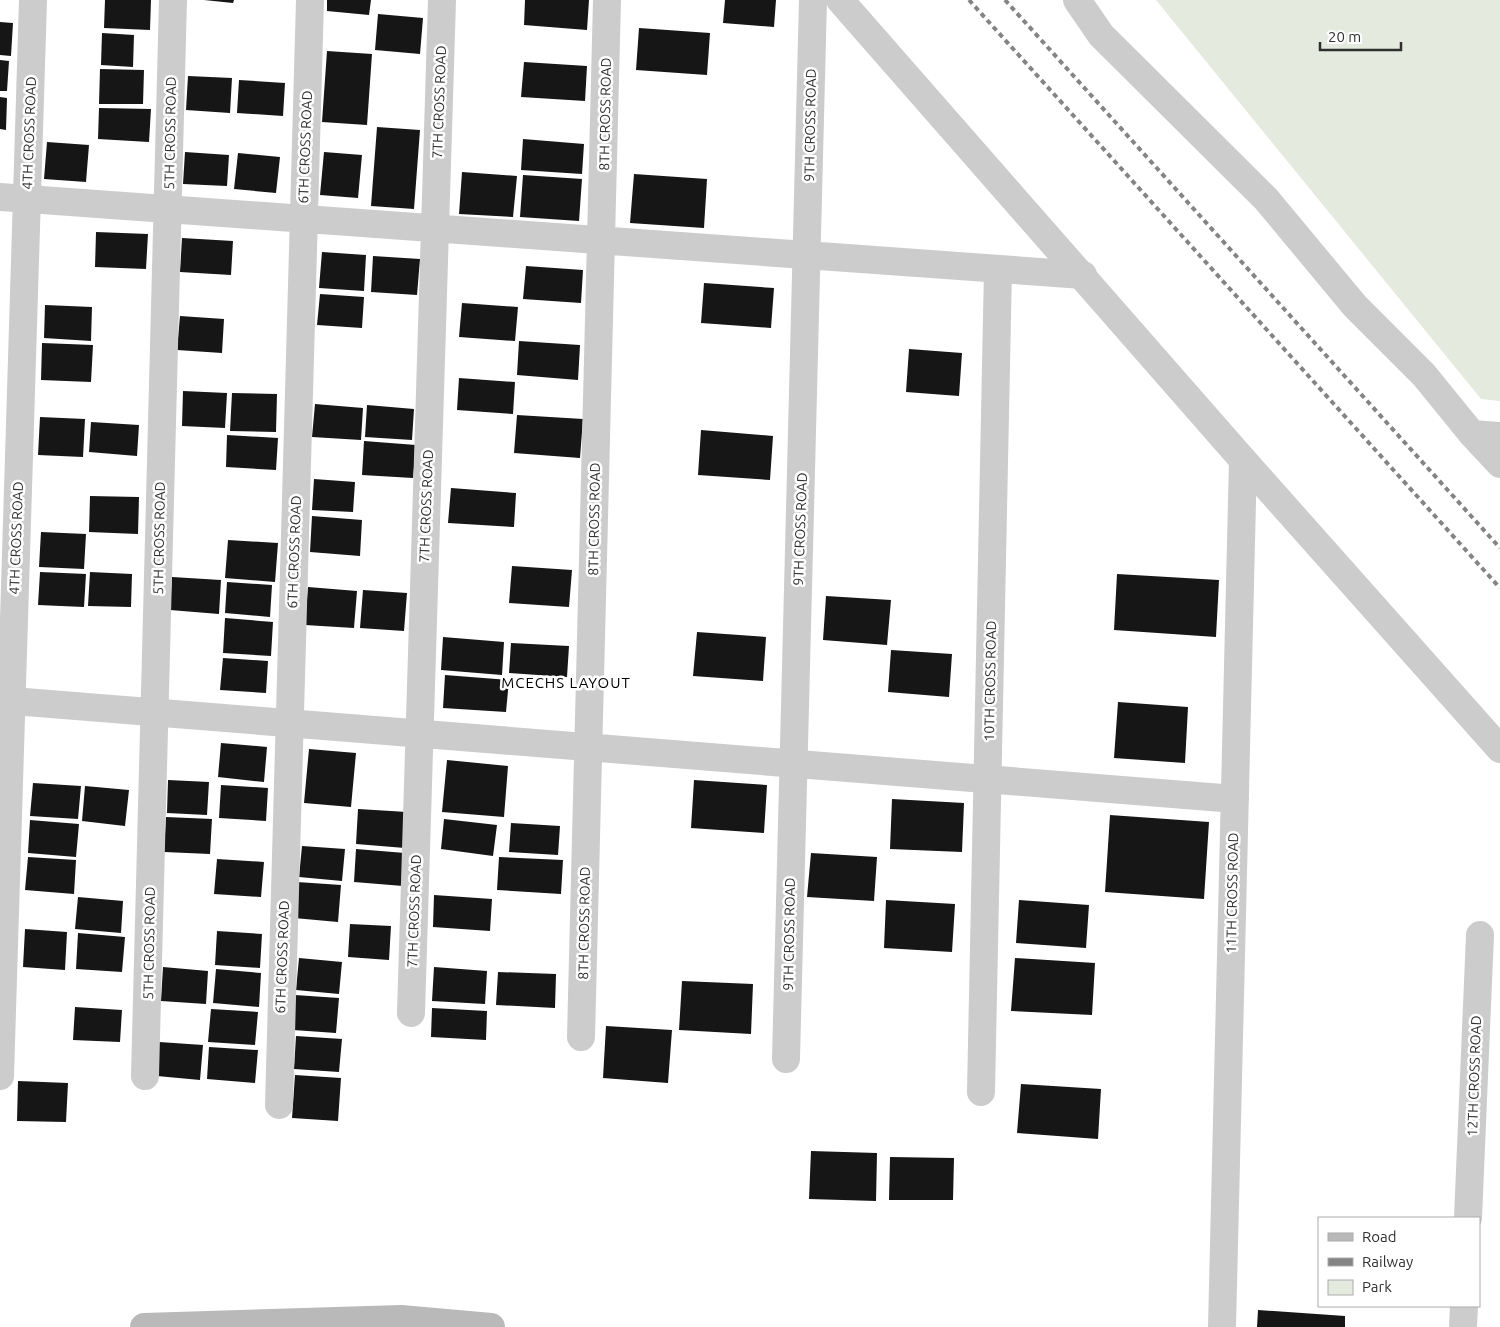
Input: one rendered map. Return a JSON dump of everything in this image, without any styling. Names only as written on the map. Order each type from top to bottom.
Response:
[{"type":"main road","points":[[144,1327],[272,1325],[401,1319],[491,1327]]},
{"type":"street","name":"4TH CROSS ROAD","points":[[0,1076],[6,700],[27,198],[33,0]]},
{"type":"street","name":"5TH CROSS ROAD","points":[[145,1076],[173,0]]},
{"type":"street","name":"6TH CROSS ROAD","points":[[278,1105],[310,0]]},
{"type":"street","name":"7TH CROSS ROAD","points":[[411,1013],[442,0]]},
{"type":"street","name":"8TH CROSS ROAD","points":[[581,1037],[607,0]]},
{"type":"street","name":"9TH CROSS ROAD","points":[[786,1059],[813,0]]},
{"type":"street","points":[[840,0],[1083,275],[1243,460],[1500,749]]},
{"type":"street","points":[[1076,0],[1101,35],[1266,199],[1355,306],[1424,375],[1472,434],[1500,464]]},
{"type":"street","points":[[0,197],[1083,275]]},
{"type":"street","name":"10TH CROSS ROAD","points":[[981,1092],[998,269]]},
{"type":"street","points":[[1472,434],[1500,436]]},
{"type":"street","name":"11TH CROSS ROAD","points":[[1222,1327],[1243,460]]},
{"type":"street","points":[[6,700],[1235,799]]},
{"type":"street","name":"12TH CROSS ROAD","points":[[1468,1217],[1480,935]]},
{"type":"street","points":[[1463,1327],[1464,1307]]},
{"type":"green space","points":[[1156,0],[1500,0],[1500,401],[1481,399]]},
{"type":"building","points":[[105,0],[151,0],[150,30],[104,28]]},
{"type":"building","points":[[204,0],[234,0],[233,3]]},
{"type":"building","points":[[327,0],[371,0],[369,15],[327,11]]},
{"type":"building","points":[[525,0],[589,0],[587,30],[524,25]]},
{"type":"building","points":[[725,0],[776,0],[774,27],[723,23]]},
{"type":"building","points":[[378,14],[423,18],[420,54],[375,50]]},
{"type":"building","points":[[0,22],[13,23],[11,56],[0,55]]},
{"type":"building","points":[[639,28],[710,33],[707,75],[636,70]]},
{"type":"building","points":[[102,33],[134,35],[133,67],[101,65]]},
{"type":"building","points":[[327,51],[372,54],[367,125],[322,122]]},
{"type":"building","points":[[0,60],[9,61],[7,91],[0,91]]},
{"type":"building","points":[[524,62],[587,66],[585,101],[521,97]]},
{"type":"building","points":[[100,69],[144,70],[143,104],[99,104]]},
{"type":"building","points":[[188,76],[232,78],[230,113],[186,110]]},
{"type":"building","points":[[239,80],[285,83],[283,116],[237,113]]},
{"type":"building","points":[[0,97],[7,98],[6,130],[0,129]]},
{"type":"building","points":[[99,108],[151,109],[149,142],[98,139]]},
{"type":"building","points":[[377,127],[420,130],[414,209],[371,206]]},
{"type":"building","points":[[523,139],[584,144],[582,174],[521,170]]},
{"type":"building","points":[[47,142],[89,145],[86,182],[44,179]]},
{"type":"building","points":[[185,152],[229,155],[227,186],[183,184]]},
{"type":"building","points":[[324,152],[362,155],[358,198],[320,195]]},
{"type":"building","points":[[238,153],[280,157],[276,193],[234,189]]},
{"type":"building","points":[[462,172],[517,176],[513,217],[459,214]]},
{"type":"building","points":[[634,174],[707,179],[704,228],[630,223]]},
{"type":"building","points":[[523,175],[582,179],[579,221],[520,217]]},
{"type":"building","points":[[96,232],[148,234],[146,269],[95,267]]},
{"type":"building","points":[[182,238],[233,241],[231,275],[180,272]]},
{"type":"building","points":[[322,252],[366,255],[364,291],[319,288]]},
{"type":"building","points":[[373,256],[420,259],[417,295],[371,292]]},
{"type":"building","points":[[526,266],[583,270],[581,303],[523,299]]},
{"type":"building","points":[[704,283],[774,288],[771,328],[701,323]]},
{"type":"building","points":[[320,294],[364,297],[362,328],[317,325]]},
{"type":"building","points":[[462,303],[518,307],[515,341],[459,337]]},
{"type":"building","points":[[45,305],[92,307],[91,341],[44,338]]},
{"type":"building","points":[[180,316],[224,319],[222,353],[177,350]]},
{"type":"building","points":[[519,341],[580,345],[578,380],[517,375]]},
{"type":"building","points":[[42,343],[93,345],[91,382],[41,380]]},
{"type":"building","points":[[909,349],[962,353],[959,396],[906,392]]},
{"type":"building","points":[[459,378],[515,382],[513,414],[457,410]]},
{"type":"building","points":[[183,391],[227,393],[225,428],[182,426]]},
{"type":"building","points":[[232,393],[277,394],[276,432],[230,431]]},
{"type":"building","points":[[315,404],[363,408],[361,440],[312,437]]},
{"type":"building","points":[[367,405],[414,409],[412,440],[365,437]]},
{"type":"building","points":[[517,415],[583,419],[580,458],[514,453]]},
{"type":"building","points":[[40,417],[85,419],[83,457],[38,455]]},
{"type":"building","points":[[91,422],[139,425],[137,456],[89,452]]},
{"type":"building","points":[[701,430],[773,436],[770,480],[698,475]]},
{"type":"building","points":[[227,435],[278,438],[276,470],[226,467]]},
{"type":"building","points":[[364,441],[416,445],[413,478],[362,475]]},
{"type":"building","points":[[314,479],[355,482],[353,512],[312,510]]},
{"type":"building","points":[[451,488],[516,493],[514,527],[448,523]]},
{"type":"building","points":[[90,496],[139,497],[138,534],[89,532]]},
{"type":"building","points":[[312,516],[362,520],[360,556],[310,552]]},
{"type":"building","points":[[41,532],[86,534],[84,569],[39,567]]},
{"type":"building","points":[[228,540],[278,543],[275,582],[225,578]]},
{"type":"building","points":[[512,566],[572,570],[569,607],[509,603]]},
{"type":"building","points":[[40,572],[86,574],[84,607],[38,605]]},
{"type":"building","points":[[90,572],[132,574],[131,607],[88,606]]},
{"type":"building","points":[[1117,574],[1219,580],[1216,637],[1114,630]]},
{"type":"building","points":[[172,577],[221,580],[219,614],[170,610]]},
{"type":"building","points":[[227,582],[272,585],[270,617],[225,613]]},
{"type":"building","points":[[308,587],[357,591],[354,628],[305,625]]},
{"type":"building","points":[[363,590],[407,593],[404,631],[360,628]]},
{"type":"building","points":[[826,596],[891,600],[887,645],[823,640]]},
{"type":"building","points":[[225,618],[273,622],[271,656],[223,653]]},
{"type":"building","points":[[697,632],[766,637],[763,681],[693,676]]},
{"type":"building","points":[[443,637],[504,642],[502,675],[441,670]]},
{"type":"building","points":[[511,643],[569,646],[567,677],[509,673]]},
{"type":"building","points":[[891,650],[952,654],[949,697],[888,692]]},
{"type":"building","points":[[223,658],[268,661],[266,693],[220,690]]},
{"type":"building","points":[[445,675],[509,680],[506,712],[443,708]]},
{"type":"building","points":[[1118,702],[1188,707],[1185,763],[1114,758]]},
{"type":"building","points":[[221,743],[267,747],[264,782],[218,777]]},
{"type":"building","points":[[309,749],[356,753],[351,807],[304,803]]},
{"type":"building","points":[[447,760],[508,766],[504,817],[442,812]]},
{"type":"building","points":[[168,780],[209,782],[207,815],[167,813]]},
{"type":"building","points":[[694,780],[767,785],[764,833],[691,828]]},
{"type":"building","points":[[33,783],[81,786],[78,819],[30,816]]},
{"type":"building","points":[[221,785],[268,788],[266,821],[219,818]]},
{"type":"building","points":[[85,786],[129,790],[125,826],[82,821]]},
{"type":"building","points":[[892,799],[964,803],[962,852],[890,849]]},
{"type":"building","points":[[358,809],[407,812],[405,848],[356,844]]},
{"type":"building","points":[[1110,815],[1209,822],[1204,899],[1105,892]]},
{"type":"building","points":[[166,817],[212,819],[210,854],[164,852]]},
{"type":"building","points":[[444,819],[497,825],[493,856],[441,849]]},
{"type":"building","points":[[30,820],[79,824],[76,857],[28,853]]},
{"type":"building","points":[[511,823],[560,826],[558,855],[509,852]]},
{"type":"building","points":[[302,846],[345,849],[342,881],[299,877]]},
{"type":"building","points":[[356,849],[405,853],[403,886],[354,882]]},
{"type":"building","points":[[811,853],[877,857],[874,901],[807,897]]},
{"type":"building","points":[[28,857],[76,860],[74,894],[25,890]]},
{"type":"building","points":[[499,857],[563,860],[561,894],[497,890]]},
{"type":"building","points":[[217,859],[264,862],[261,897],[214,894]]},
{"type":"building","points":[[297,882],[341,885],[338,922],[294,918]]},
{"type":"building","points":[[434,895],[492,899],[490,931],[433,927]]},
{"type":"building","points":[[78,897],[123,901],[121,933],[75,929]]},
{"type":"building","points":[[886,900],[955,904],[952,952],[884,948]]},
{"type":"building","points":[[1019,900],[1089,905],[1086,948],[1016,943]]},
{"type":"building","points":[[350,924],[391,926],[389,960],[348,957]]},
{"type":"building","points":[[25,929],[67,932],[65,970],[23,967]]},
{"type":"building","points":[[217,931],[262,934],[260,968],[215,965]]},
{"type":"building","points":[[78,933],[125,937],[122,972],[76,969]]},
{"type":"building","points":[[299,958],[342,962],[339,994],[296,990]]},
{"type":"building","points":[[1015,958],[1095,963],[1092,1015],[1011,1011]]},
{"type":"building","points":[[163,967],[208,971],[206,1004],[161,1001]]},
{"type":"building","points":[[434,967],[487,971],[485,1004],[432,1001]]},
{"type":"building","points":[[216,969],[261,973],[259,1007],[213,1003]]},
{"type":"building","points":[[498,972],[556,974],[555,1008],[496,1005]]},
{"type":"building","points":[[682,981],[753,984],[751,1034],[679,1030]]},
{"type":"building","points":[[295,995],[339,998],[336,1033],[293,1030]]},
{"type":"building","points":[[75,1007],[122,1010],[120,1042],[73,1040]]},
{"type":"building","points":[[432,1008],[487,1011],[486,1040],[431,1037]]},
{"type":"building","points":[[211,1009],[258,1012],[255,1045],[208,1042]]},
{"type":"building","points":[[606,1026],[672,1030],[668,1083],[603,1078]]},
{"type":"building","points":[[296,1036],[342,1039],[339,1072],[294,1069]]},
{"type":"building","points":[[159,1042],[203,1045],[200,1080],[157,1076]]},
{"type":"building","points":[[209,1047],[258,1050],[255,1083],[207,1079]]},
{"type":"building","points":[[295,1075],[341,1078],[338,1121],[292,1118]]},
{"type":"building","points":[[18,1081],[68,1083],[66,1122],[17,1121]]},
{"type":"building","points":[[1021,1084],[1101,1089],[1098,1139],[1017,1133]]},
{"type":"building","points":[[811,1151],[877,1153],[876,1201],[809,1199]]},
{"type":"building","points":[[890,1157],[954,1158],[953,1200],[889,1200]]},
{"type":"building","points":[[1258,1310],[1345,1316],[1345,1327],[1257,1327]]},
{"type":"railway","points":[[969,0],[1500,588]]},
{"type":"railway","points":[[1005,0],[1500,548]]},
{"type":"district","name":"MCECHS LAYOUT","points":[[566,683]]}]
